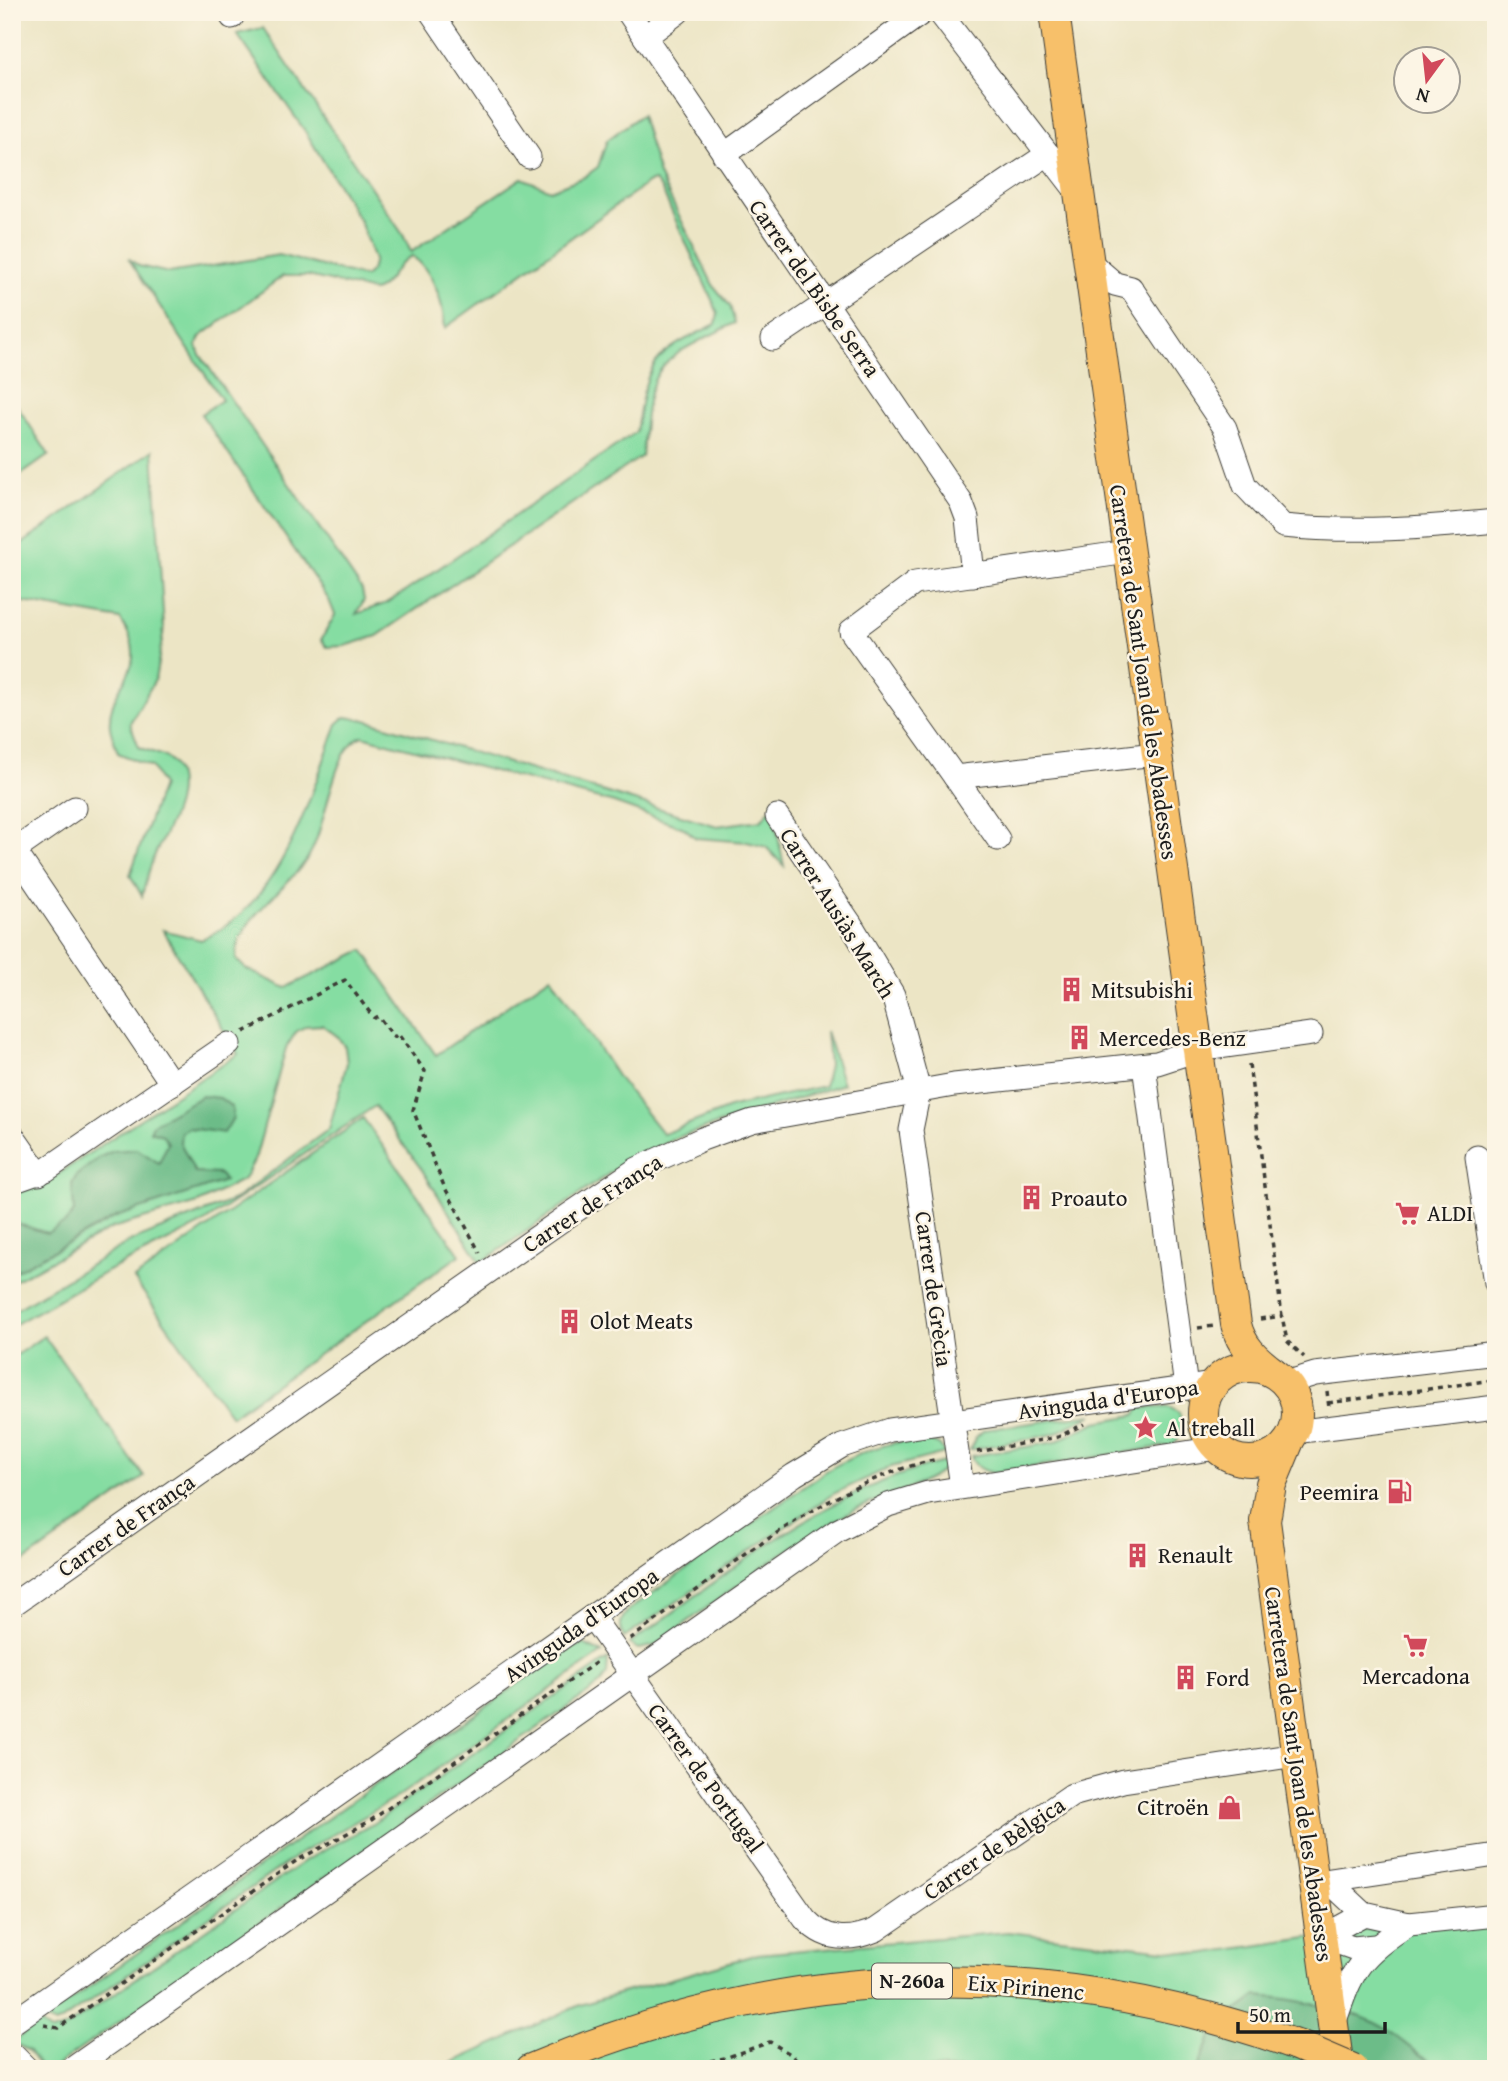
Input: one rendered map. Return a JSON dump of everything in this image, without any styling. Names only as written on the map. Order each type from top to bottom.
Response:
[{"type":"main road","name":"Carretera de Sant Joan de les Abadesses","points":[[1054,12],[1155,754],[1238,1331],[1251,1354],[1280,1378]]},
{"type":"main road","name":"Carretera de Sant Joan de les Abadesses","points":[[1207,1382],[1238,1331]]},
{"type":"main road","points":[[1242,1367],[1280,1378],[1298,1412],[1291,1437],[1279,1452],[1255,1461],[1224,1453],[1205,1428],[1203,1416],[1207,1382],[1242,1367]]},
{"type":"main road","name":"Carretera de Sant Joan de les Abadesses","points":[[1265,1521],[1270,1484],[1291,1437]]},
{"type":"main road","name":"Carretera de Sant Joan de les Abadesses","points":[[1224,1453],[1256,1494],[1265,1521],[1339,2069]]},
{"type":"main road","name":"Eix Pirinenc","points":[[531,2069],[600,2039],[674,2017],[746,2000],[878,1982],[996,1982],[1063,1987],[1138,1999],[1207,2016],[1297,2045],[1353,2069]]},
{"type":"street","points":[[431,12],[529,157]]},
{"type":"street","name":"Carrer del Bisbe Serra","points":[[628,12],[961,502],[967,518],[973,575]]},
{"type":"street","points":[[645,37],[678,12]]},
{"type":"street","points":[[724,155],[923,12]]},
{"type":"street","points":[[939,12],[1077,193]]},
{"type":"street","points":[[773,339],[1048,154]]},
{"type":"street","points":[[1086,258],[1115,284],[1132,288],[1225,428],[1245,486],[1283,526],[1337,531],[1393,530],[1496,521]]},
{"type":"street","points":[[998,839],[851,631],[915,583],[1128,552]]},
{"type":"street","points":[[955,777],[1155,754]]},
{"type":"street","points":[[75,807],[13,850],[172,1084]]},
{"type":"street","name":"Carrer Ausiàs March","points":[[777,816],[850,923],[893,995],[919,1091]]},
{"type":"street","name":"Carrer de França","points":[[12,1605],[637,1169],[702,1139],[752,1121],[919,1091],[1144,1065],[1197,1050],[1311,1034]]},
{"type":"street","points":[[12,1182],[39,1174],[229,1044]]},
{"type":"street","points":[[1144,1065],[1207,1382]]},
{"type":"street","name":"Carrer de Grècia","points":[[919,1091],[911,1130],[962,1487]]},
{"type":"street","points":[[12,1135],[39,1174]]},
{"type":"street","points":[[1477,1157],[1496,1283]]},
{"type":"street","points":[[1280,1378],[1488,1354],[1496,1359]]},
{"type":"street","name":"Avinguda d'Europa","points":[[12,2023],[794,1475],[842,1446],[890,1430],[1207,1382]]},
{"type":"street","points":[[1291,1437],[1332,1427],[1496,1407]]},
{"type":"street","points":[[72,2069],[837,1531],[906,1498],[962,1487],[1224,1453]]},
{"type":"street","name":"Carrer de Portugal","points":[[592,1617],[806,1919],[825,1935]]},
{"type":"street","name":"Carrer de Bèlgica","points":[[825,1935],[852,1938],[876,1930],[1072,1795],[1123,1781],[1296,1755]]},
{"type":"street","points":[[1314,1882],[1496,1855]]},
{"type":"street","points":[[1314,1882],[1334,1886],[1364,1914],[1409,1924],[1496,1915]]},
{"type":"street","points":[[1322,1937],[1364,1914]]},
{"type":"street","points":[[1333,2027],[1346,1987],[1375,1946],[1409,1924]]},
{"type":"street","points":[[1322,1937],[1353,1948],[1375,1946]]},
{"type":"street","points":[[12,2054],[27,2069]]},
{"type":"path","points":[[229,1044],[252,1025],[345,980],[374,1018],[378,1016],[394,1037],[398,1034],[425,1071],[413,1110],[444,1186],[491,1270]]},
{"type":"path","points":[[1282,1316],[1287,1341],[1310,1362],[1315,1374],[1326,1385],[1332,1427]]},
{"type":"path","points":[[1328,1402],[1496,1380]]},
{"type":"path","points":[[671,2069],[725,2058],[770,2042],[792,2055],[803,2069]]},
{"type":"green space","points":[[263,28],[403,235],[411,252],[522,178],[550,190],[584,177],[598,167],[607,140],[641,115],[659,175],[713,285],[730,306],[735,323],[687,347],[661,369],[653,383],[648,401],[642,456],[377,636],[345,646],[327,647],[321,640],[335,615],[329,600],[201,414],[222,400],[128,258],[139,266],[169,273],[279,255],[365,277],[371,271],[374,260],[360,221],[305,131],[237,34]],"holes":[[[655,181],[662,190],[718,313],[716,324],[677,344],[656,363],[644,389],[636,432],[406,591],[384,604],[356,614],[364,600],[362,590],[199,353],[197,345],[200,337],[283,276],[308,276],[373,291],[384,284],[401,264],[412,256],[432,279],[442,308],[445,328],[649,182]]]},
{"type":"green space","points":[[12,398],[49,455],[12,481]]},
{"type":"green space","points":[[153,450],[164,629],[155,680],[130,723],[139,747],[162,756],[173,764],[179,788],[174,813],[153,859],[142,896],[130,875],[162,785],[152,767],[118,753],[110,727],[115,699],[132,664],[130,637],[120,619],[12,600],[12,551]]},
{"type":"green space","points":[[345,717],[366,720],[717,826],[761,820],[772,807],[784,866],[766,847],[747,842],[696,838],[684,828],[614,803],[362,736],[343,756],[311,852],[303,865],[244,930],[236,959],[246,969],[286,988],[363,950],[436,1055],[551,976],[619,1079],[663,1134],[732,1107],[824,1086],[829,1065],[826,1031],[843,1084],[675,1138],[617,1168],[481,1263],[422,1170],[375,1106],[200,1225],[108,1271],[12,1326],[12,1312],[129,1242],[234,1200],[329,1129],[347,1063],[345,1047],[337,1036],[322,1025],[306,1026],[296,1032],[286,1048],[255,1159],[244,1179],[198,1203],[112,1228],[12,1282],[12,1192],[43,1184],[238,1054],[163,930],[201,940],[229,924],[252,902],[289,847],[337,724]]},
{"type":"green space","points":[[202,1096],[220,1098],[232,1107],[233,1118],[224,1133],[188,1128],[181,1132],[180,1142],[195,1173],[219,1174],[225,1181],[116,1217],[12,1273],[12,1215],[18,1224],[47,1233],[65,1223],[74,1212],[72,1184],[77,1175],[100,1157],[113,1151],[137,1149],[159,1163],[168,1143],[163,1135],[150,1131],[153,1124]]},
{"type":"green space","points":[[363,1118],[460,1255],[231,1416],[134,1279]]},
{"type":"green space","points":[[44,1336],[144,1477],[12,1570],[12,1358]]},
{"type":"green space","points":[[1169,1407],[1179,1413],[1182,1426],[1181,1434],[1173,1445],[994,1473],[979,1468],[971,1456],[1055,1442],[1096,1422],[1135,1415],[1140,1408]]},
{"type":"green space","points":[[1093,1414],[1054,1434],[970,1450],[975,1438],[984,1430]]},
{"type":"green space","points":[[927,1440],[939,1445],[945,1453],[891,1467],[833,1494],[624,1638],[621,1622],[630,1609],[826,1471],[888,1444]]},
{"type":"green space","points":[[944,1462],[945,1467],[940,1473],[859,1508],[806,1539],[754,1573],[654,1646],[638,1649],[629,1644],[741,1563],[818,1513],[858,1492],[900,1475]]},
{"type":"green space","points":[[584,1644],[602,1653],[396,1798],[298,1855],[60,2022],[55,2024],[44,2019],[566,1650]]},
{"type":"green space","points":[[608,1659],[607,1674],[599,1685],[52,2069],[41,2069],[29,2051],[12,2042],[38,2023],[51,2032],[65,2028],[306,1860],[371,1825]]},
{"type":"green space","points":[[1496,1910],[1496,2069],[438,2069],[580,2005],[758,1954],[1008,1932],[1200,1954]]},
{"type":"green space","points":[[1257,1996],[1287,1999],[1356,2015],[1391,2032],[1441,2069],[1197,2069],[1216,2026]]},
{"type":"place","name":"Mitsubishi","points":[[1071,990]]},
{"type":"place","name":"Mercedes-Benz","points":[[1079,1038]]},
{"type":"place","name":"Proauto","points":[[1031,1198]]},
{"type":"place","name":"ALDI","points":[[1407,1213]]},
{"type":"place","name":"Olot Meats","points":[[570,1321]]},
{"type":"place","name":"Al treball","points":[[1146,1428]]},
{"type":"place","name":"Peemira","points":[[1399,1492]]},
{"type":"place","name":"Renault","points":[[1138,1555]]},
{"type":"place","name":"Mercadona","points":[[1416,1646]]},
{"type":"place","name":"Ford","points":[[1186,1678]]},
{"type":"place","name":"Citroën","points":[[1229,1807]]}]
